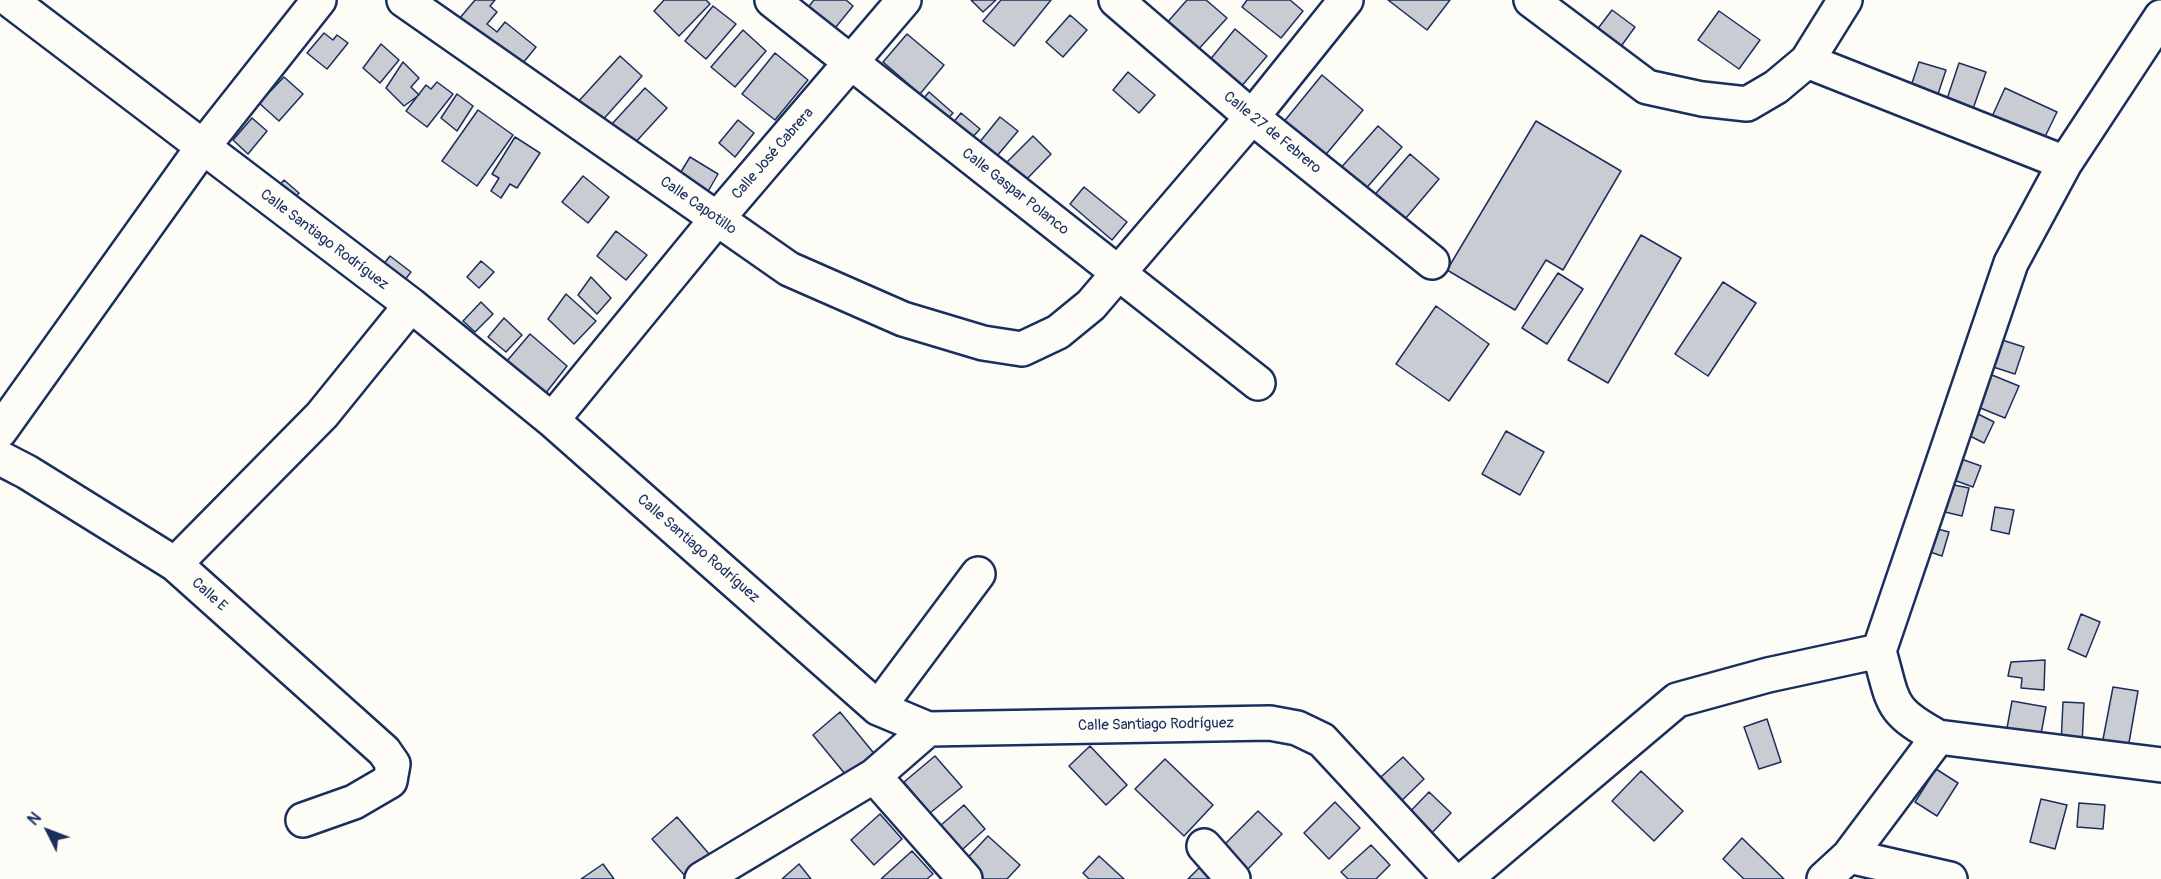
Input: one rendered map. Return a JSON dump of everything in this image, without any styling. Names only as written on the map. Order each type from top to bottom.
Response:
[{"type":"street","name":"Calle Santiago Rodríguez","points":[[10,0],[411,305],[552,420],[878,708],[928,729],[1270,723],[1297,728],[1322,740],[1451,879]]},
{"type":"street","points":[[0,431],[202,148],[319,0]]},
{"type":"street","name":"Calle Capotillo","points":[[404,0],[789,269],[903,319],[982,343],[1022,349],[1058,332],[1091,305],[1119,274]]},
{"type":"street","name":"Calle Gaspar Polanco","points":[[772,0],[1258,383]]},
{"type":"street","name":"Calle José Cabrera","points":[[552,420],[716,220],[852,64],[904,0]]},
{"type":"street","name":"Calle 27 de Febrero","points":[[1116,0],[1252,117],[1432,262]]},
{"type":"street","points":[[1119,274],[1252,117],[1346,0]]},
{"type":"street","points":[[1531,0],[1647,87],[1691,97],[1747,104],[1776,87],[1807,62],[1845,0]]},
{"type":"street","points":[[2159,16],[2065,163],[2011,263],[1879,651],[1896,709],[1913,723],[1938,737],[2161,765]]},
{"type":"street","points":[[1807,62],[2065,163]]},
{"type":"street","points":[[175,564],[322,415],[411,305]]},
{"type":"street","name":"Calle E","points":[[0,458],[27,472],[175,564],[384,751],[393,764],[390,781],[354,802],[303,820]]},
{"type":"street","points":[[878,708],[978,574]]},
{"type":"street","points":[[1465,879],[1677,700],[1768,675],[1879,651]]},
{"type":"street","points":[[702,879],[755,864],[874,776],[928,729]]},
{"type":"street","points":[[1824,879],[1849,856],[1938,737]]},
{"type":"street","points":[[874,776],[965,879]]},
{"type":"street","points":[[1204,846],[1233,879]]},
{"type":"street","points":[[1849,856],[1950,879]]},
{"type":"building","points":[[475,0],[495,0],[490,6],[497,12],[487,24],[497,32],[505,22],[536,47],[514,74],[454,25]]},
{"type":"building","points":[[664,0],[706,0],[710,4],[679,36],[654,11]]},
{"type":"building","points":[[814,0],[846,0],[853,6],[831,33],[805,11]]},
{"type":"building","points":[[971,0],[996,0],[983,12]]},
{"type":"building","points":[[1001,0],[1051,0],[1014,46],[983,21]]},
{"type":"building","points":[[1187,0],[1206,0],[1227,18],[1196,52],[1165,25]]},
{"type":"building","points":[[1247,0],[1290,0],[1303,11],[1281,38],[1242,7]]},
{"type":"building","points":[[1388,0],[1450,0],[1427,30]]},
{"type":"building","points":[[713,6],[736,24],[706,59],[685,41]]},
{"type":"building","points":[[1612,10],[1635,27],[1614,56],[1590,39]]},
{"type":"building","points":[[1719,11],[1760,40],[1739,69],[1698,40]]},
{"type":"building","points":[[1070,15],[1087,30],[1063,57],[1046,42]]},
{"type":"building","points":[[1235,29],[1267,56],[1240,88],[1209,61]]},
{"type":"building","points":[[743,30],[766,51],[735,87],[711,67]]},
{"type":"building","points":[[324,33],[333,40],[337,35],[348,43],[327,69],[307,53]]},
{"type":"building","points":[[907,34],[944,65],[920,94],[883,62]]},
{"type":"building","points":[[381,44],[399,60],[380,83],[363,68]]},
{"type":"building","points":[[775,53],[808,80],[775,120],[742,94]]},
{"type":"building","points":[[620,56],[642,76],[600,123],[577,103]]},
{"type":"building","points":[[403,62],[419,78],[411,87],[419,95],[404,106],[386,88]]},
{"type":"building","points":[[1919,62],[1946,70],[1934,106],[1907,98]]},
{"type":"building","points":[[1959,63],[1986,72],[1969,120],[1943,111]]},
{"type":"building","points":[[1128,72],[1155,95],[1139,113],[1113,90]]},
{"type":"building","points":[[1322,75],[1363,110],[1323,158],[1282,124]]},
{"type":"building","points":[[284,77],[303,94],[279,121],[259,103]]},
{"type":"building","points":[[437,82],[453,94],[427,127],[406,111],[426,85],[431,89]]},
{"type":"building","points":[[645,88],[667,108],[633,145],[611,125]]},
{"type":"building","points":[[2005,88],[2057,112],[2041,145],[1990,121]]},
{"type":"building","points":[[929,92],[953,113],[937,130],[914,110]]},
{"type":"building","points":[[457,94],[473,106],[457,131],[441,118]]},
{"type":"building","points":[[478,110],[513,135],[477,186],[442,161]]},
{"type":"building","points":[[961,113],[980,129],[969,141],[951,125]]},
{"type":"building","points":[[1000,117],[1018,131],[991,163],[974,149]]},
{"type":"building","points":[[252,118],[267,131],[248,154],[233,140]]},
{"type":"building","points":[[738,120],[754,133],[735,157],[719,143]]},
{"type":"building","points":[[1536,121],[1621,171],[1563,270],[1546,260],[1515,310],[1447,270]]},
{"type":"building","points":[[1378,126],[1402,147],[1363,192],[1339,170]]},
{"type":"building","points":[[1033,136],[1051,154],[1023,183],[1004,165]]},
{"type":"building","points":[[515,137],[540,153],[517,188],[510,184],[501,198],[491,191],[499,178],[492,174]]},
{"type":"building","points":[[1410,154],[1439,179],[1400,225],[1371,199]]},
{"type":"building","points":[[690,157],[718,174],[702,202],[673,185]]},
{"type":"building","points":[[583,176],[609,197],[588,223],[562,202]]},
{"type":"building","points":[[284,180],[299,193],[280,215],[265,202]]},
{"type":"building","points":[[1084,187],[1127,222],[1112,240],[1070,204]]},
{"type":"building","points":[[616,231],[647,255],[626,280],[597,256]]},
{"type":"building","points":[[1641,235],[1681,258],[1608,383],[1568,360]]},
{"type":"building","points":[[390,256],[411,272],[393,295],[372,279]]},
{"type":"building","points":[[481,261],[494,272],[479,288],[467,277]]},
{"type":"building","points":[[1558,273],[1583,289],[1547,344],[1522,328]]},
{"type":"building","points":[[591,277],[611,298],[597,314],[578,295]]},
{"type":"building","points":[[1723,282],[1756,303],[1708,376],[1675,354]]},
{"type":"building","points":[[566,294],[596,321],[574,344],[548,319]]},
{"type":"building","points":[[481,302],[493,314],[475,332],[463,321]]},
{"type":"building","points":[[1436,306],[1489,344],[1449,401],[1396,364]]},
{"type":"building","points":[[504,318],[522,335],[506,352],[488,337]]},
{"type":"building","points":[[530,334],[567,366],[538,403],[501,368]]},
{"type":"building","points":[[1999,339],[2024,347],[2015,374],[1990,366]]},
{"type":"building","points":[[1987,373],[2019,386],[2005,418],[1973,405]]},
{"type":"building","points":[[1970,410],[1994,422],[1984,443],[1960,431]]},
{"type":"building","points":[[1506,431],[1544,452],[1520,495],[1482,474]]},
{"type":"building","points":[[1950,455],[1981,466],[1973,487],[1943,476]]},
{"type":"building","points":[[1939,482],[1969,488],[1962,516],[1932,509]]},
{"type":"building","points":[[1995,507],[2014,510],[2009,534],[1991,530]]},
{"type":"building","points":[[1934,528],[1949,532],[1942,556],[1927,551]]},
{"type":"building","points":[[2081,614],[2100,622],[2086,657],[2068,649]]},
{"type":"building","points":[[2045,660],[2044,690],[2021,688],[2022,678],[2008,676],[2011,662]]},
{"type":"building","points":[[2113,687],[2138,691],[2126,760],[2100,755]]},
{"type":"building","points":[[2012,701],[2046,707],[2041,734],[2007,728]]},
{"type":"building","points":[[2063,702],[2084,703],[2082,745],[2061,744]]},
{"type":"building","points":[[840,712],[877,757],[850,780],[813,735]]},
{"type":"building","points":[[1767,719],[1781,762],[1759,769],[1744,727]]},
{"type":"building","points":[[1090,746],[1127,785],[1106,805],[1069,766]]},
{"type":"building","points":[[935,756],[962,787],[930,813],[904,782]]},
{"type":"building","points":[[1403,757],[1424,779],[1393,809],[1371,786]]},
{"type":"building","points":[[1165,759],[1213,805],[1184,836],[1135,789]]},
{"type":"building","points":[[1936,769],[1958,783],[1937,816],[1915,802]]},
{"type":"building","points":[[1641,771],[1683,811],[1654,841],[1612,801]]},
{"type":"building","points":[[1429,792],[1451,813],[1422,843],[1400,822]]},
{"type":"building","points":[[2041,799],[2067,805],[2055,849],[2030,842]]},
{"type":"building","points":[[1335,802],[1360,828],[1329,859],[1304,833]]},
{"type":"building","points":[[2079,803],[2105,805],[2103,829],[2077,827]]},
{"type":"building","points":[[964,805],[985,829],[953,858],[932,833]]},
{"type":"building","points":[[1258,811],[1282,834],[1244,873],[1220,849]]},
{"type":"building","points":[[880,814],[902,839],[874,865],[851,840]]},
{"type":"building","points":[[677,817],[710,855],[686,877],[652,839]]},
{"type":"building","points":[[988,836],[1020,865],[1007,879],[972,879],[959,867]]},
{"type":"building","points":[[1742,838],[1784,879],[1744,879],[1723,859]]},
{"type":"building","points":[[1371,845],[1390,865],[1376,879],[1348,879],[1341,872]]},
{"type":"building","points":[[912,851],[933,874],[927,879],[881,879]]},
{"type":"building","points":[[1099,856],[1124,879],[1089,879],[1083,873]]},
{"type":"building","points":[[603,864],[614,879],[581,879]]},
{"type":"building","points":[[799,864],[811,879],[782,879]]},
{"type":"building","points":[[1202,865],[1216,879],[1188,879]]}]
